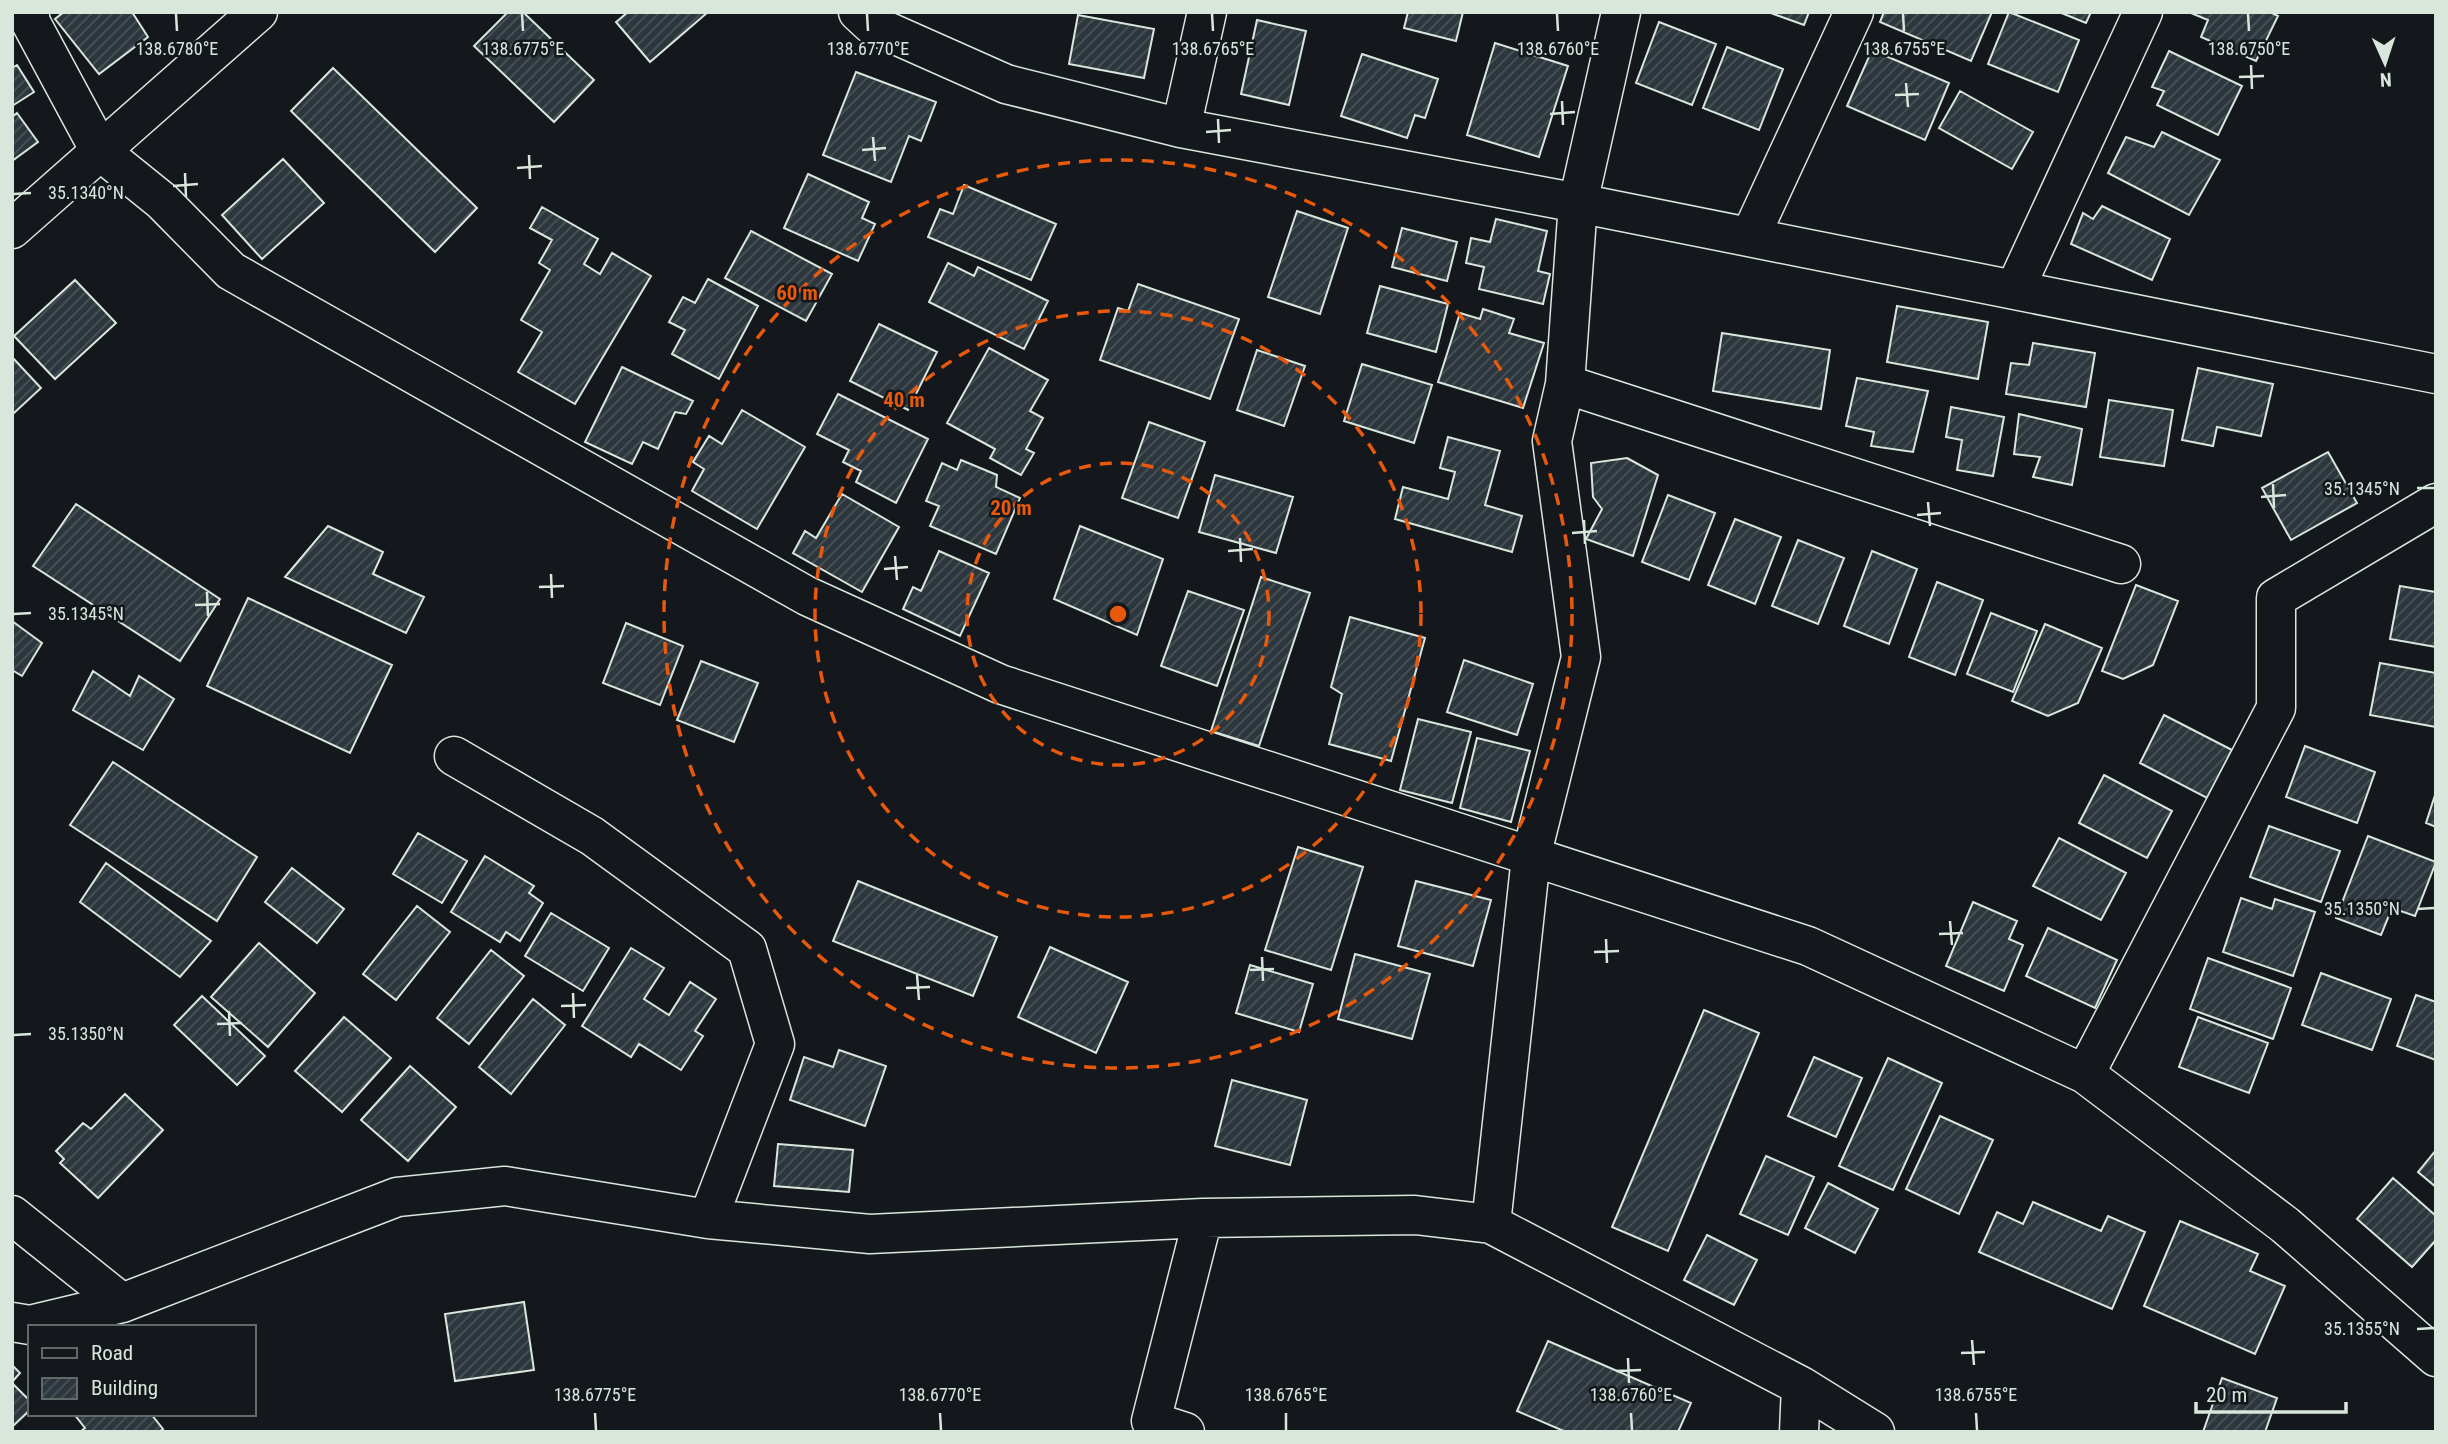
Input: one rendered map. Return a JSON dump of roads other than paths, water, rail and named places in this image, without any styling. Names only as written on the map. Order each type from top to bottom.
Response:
[{"type":"street","points":[[30,12],[30,21],[100,151],[162,201],[231,271],[807,596],[1000,684],[1808,946],[2085,1074],[2285,1225],[2436,1357]]},
{"type":"street","points":[[12,229],[258,12]]},
{"type":"street","points":[[858,12],[871,24],[1006,84],[1181,128],[1578,203],[2436,374]]},
{"type":"street","points":[[1181,128],[1207,12]]},
{"type":"street","points":[[1491,1224],[1531,857],[1581,657],[1552,441],[1565,384],[1578,203],[1620,12]]},
{"type":"street","points":[[1750,237],[1854,12]]},
{"type":"street","points":[[2015,289],[2143,12]]},
{"type":"street","points":[[1565,384],[2122,564]]},
{"type":"street","points":[[2085,1074],[2276,708],[2276,598],[2436,503]]},
{"type":"street","points":[[454,756],[592,836],[747,949],[775,1044],[708,1219]]},
{"type":"street","points":[[12,1322],[30,1325],[122,1303],[397,1197],[505,1186],[708,1219],[870,1234],[1203,1218],[1415,1215],[1491,1224],[1801,1386],[1875,1432]]},
{"type":"street","points":[[12,1215],[122,1303]]},
{"type":"street","points":[[1185,1432],[1151,1421],[1203,1218]]},
{"type":"street","points":[[1799,1432],[1801,1386]]}]
